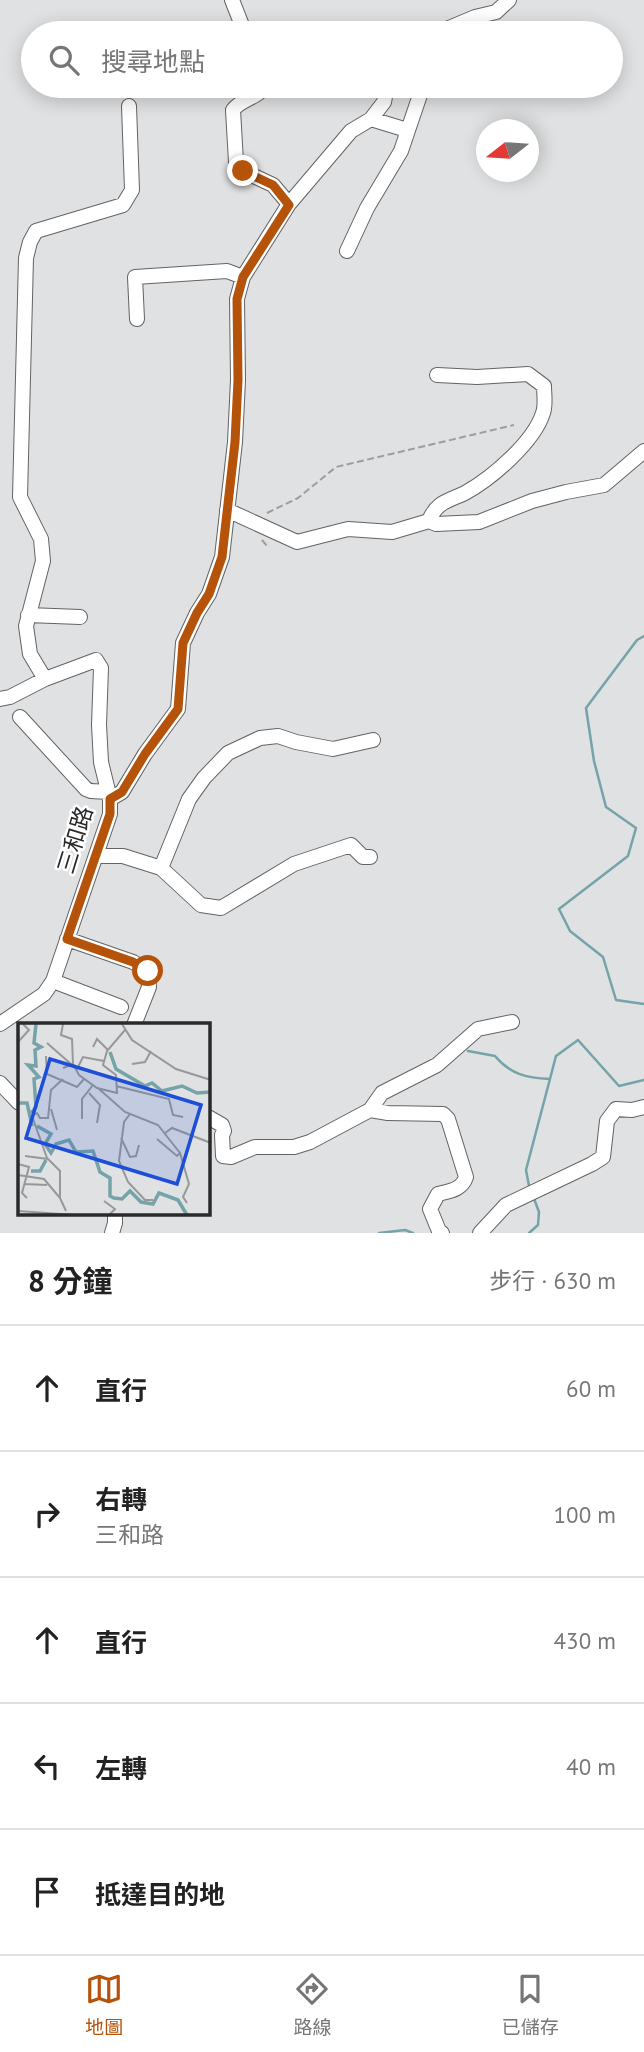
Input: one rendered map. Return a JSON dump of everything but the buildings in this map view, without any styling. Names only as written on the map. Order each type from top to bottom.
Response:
[{"type":"street","points":[[232,0],[240,21]]},
{"type":"street","points":[[466,21],[496,12],[509,0]]},
{"type":"street","points":[[251,98],[240,102],[233,110],[236,162],[243,171],[273,185],[289,205]]},
{"type":"street","points":[[19,717],[86,789],[109,795],[122,792],[145,754],[178,709],[183,643],[209,594],[222,557],[235,442],[237,299],[243,277],[289,205],[351,131],[371,119],[385,98]]},
{"type":"street","points":[[347,251],[367,208],[401,151],[419,98]]},
{"type":"street","points":[[45,679],[30,654],[26,626],[43,561],[41,539],[20,497],[26,258],[36,231],[122,205],[132,190],[129,106]]},
{"type":"street","points":[[371,119],[407,131]]},
{"type":"street","points":[[137,319],[135,277],[227,271],[243,277]]},
{"type":"street","points":[[429,521],[433,509],[447,499],[465,492],[493,472],[529,440],[544,411],[544,386],[528,374],[477,377],[437,375]]},
{"type":"street","points":[[227,510],[297,542],[348,529],[392,532],[429,521],[436,524],[479,522],[532,501],[604,485],[644,451]]},
{"type":"street","points":[[28,615],[80,617]]},
{"type":"street","name":"三和路","points":[[0,699],[96,660],[101,668],[101,762],[109,795],[110,814],[53,981],[44,994],[4,1016]]},
{"type":"street","points":[[161,867],[189,799],[204,778],[228,753],[260,738],[278,736],[333,749],[373,740]]},
{"type":"street","points":[[96,856],[123,856],[161,867],[201,905],[221,908],[294,864],[338,848],[351,845],[363,856],[370,857]]},
{"type":"street","points":[[67,939],[133,962],[148,971],[149,987],[135,1023]]},
{"type":"street","points":[[53,981],[121,1007]]},
{"type":"street","points":[[210,1118],[222,1125],[223,1156],[231,1157],[256,1147],[294,1147],[310,1142],[370,1110],[382,1093],[437,1065],[478,1029],[512,1022]]},
{"type":"street","points":[[0,1083],[18,1102]]},
{"type":"street","points":[[480,1233],[506,1205],[603,1157],[607,1121],[616,1109],[632,1110],[644,1107]]},
{"type":"street","points":[[370,1110],[443,1114],[448,1119],[466,1177],[455,1190],[438,1194],[430,1209],[442,1233]]},
{"type":"path","points":[[267,513],[298,498],[336,467],[514,425]]},
{"type":"path","points":[[261,538],[268,547]]},
{"type":"waterway","points":[[644,636],[637,640],[586,708],[594,761],[606,807],[636,828],[628,856],[559,909],[570,931],[603,957],[616,1000],[644,1004]]},
{"type":"waterway","points":[[529,1186],[526,1170],[556,1056],[578,1040],[619,1086],[644,1080]]},
{"type":"waterway","points":[[468,1051],[495,1056],[519,1074],[550,1079]]},
{"type":"waterway","points":[[529,1233],[538,1225],[539,1212],[533,1196]]},
{"type":"waterway","points":[[379,1233],[405,1230],[413,1233]]},
{"type":"route","points":[[148,971],[133,962],[67,939],[110,814],[110,799],[122,792],[145,754],[178,709],[183,643],[209,594],[222,557],[235,442],[238,380],[237,299],[243,277],[289,205],[273,185],[243,171]]}]
